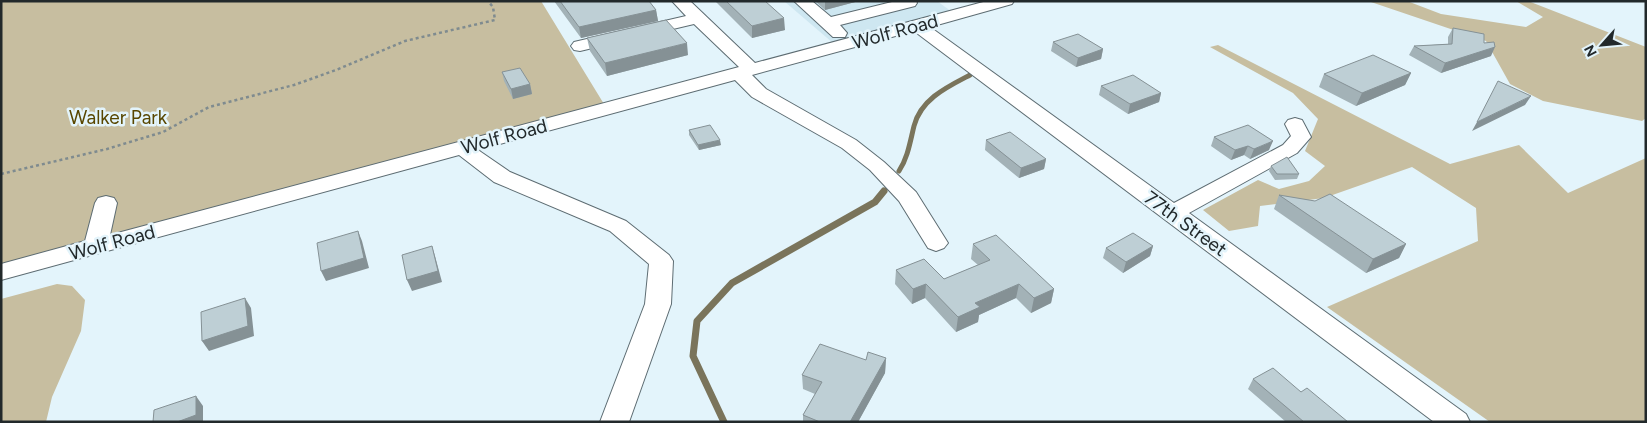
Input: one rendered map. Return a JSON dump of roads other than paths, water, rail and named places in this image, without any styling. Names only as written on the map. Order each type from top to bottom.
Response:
[{"type":"street","points":[[680,1],[746,71],[760,93],[849,144],[877,166],[908,197],[936,243]]},
{"type":"street","points":[[802,1],[850,43]]},
{"type":"street","name":"Wolf Road","points":[[1,272],[1006,1]]},
{"type":"street","points":[[827,23],[908,2]]},
{"type":"street","name":"77th Street","points":[[908,2],[926,23],[1172,213],[1456,422]]},
{"type":"street","points":[[580,46],[697,18]]},
{"type":"street","points":[[1172,213],[1290,149],[1301,137],[1295,124]]},
{"type":"street","points":[[462,148],[502,177],[618,226],[661,261],[658,304],[614,422]]},
{"type":"street","points":[[96,246],[106,203]]},
{"type":"waterway","points":[[899,171],[907,155],[914,126],[922,108],[936,95],[970,75]]},
{"type":"waterway","points":[[724,422],[693,356],[697,321],[732,283],[875,202],[884,191]]},
{"type":"park label","name":"Walker Park","points":[[118,117]]}]
